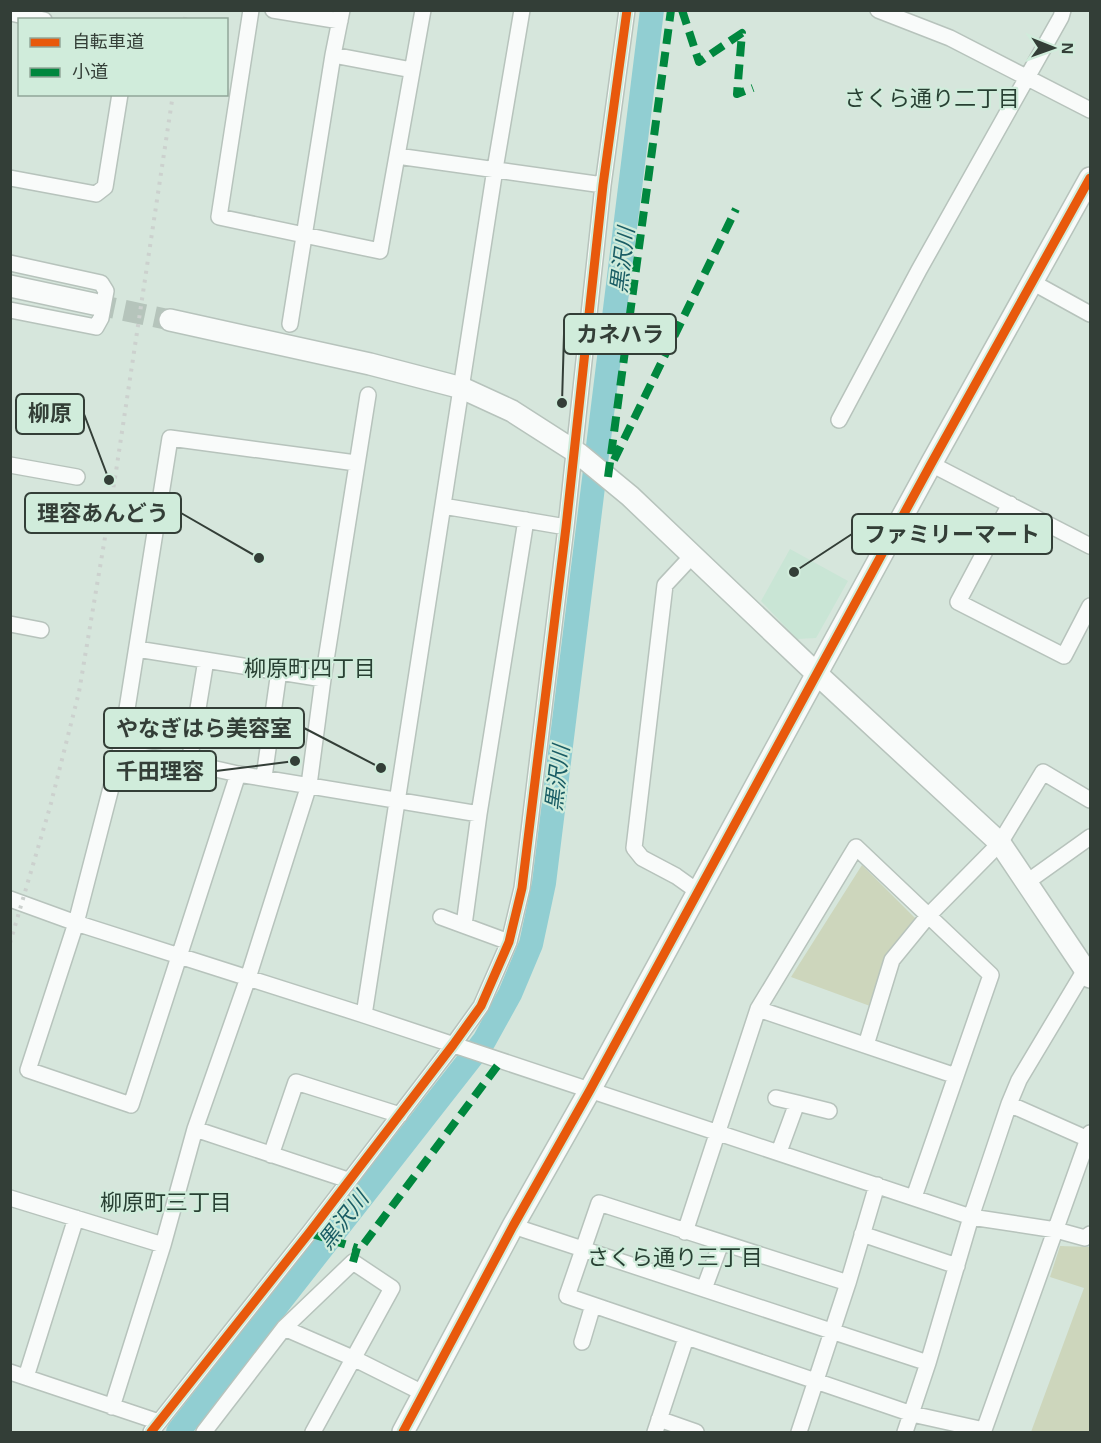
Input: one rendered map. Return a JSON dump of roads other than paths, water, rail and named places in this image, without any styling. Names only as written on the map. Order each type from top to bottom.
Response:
[{"type":"street","points":[[251,10],[219,217],[380,251],[423,10]]},
{"type":"street","points":[[273,10],[341,16],[290,324]]},
{"type":"street","points":[[364,1015],[495,169],[522,10]]},
{"type":"street","points":[[10,1372],[112,1407],[155,1427],[348,1180],[457,1046],[481,1006],[508,942],[522,888],[576,452],[603,185],[627,10]]},
{"type":"street","points":[[878,10],[950,38],[1090,110]]},
{"type":"street","points":[[839,420],[1063,10]]},
{"type":"street","points":[[10,13],[34,18]]},
{"type":"street","points":[[333,55],[412,70]]},
{"type":"street","points":[[10,178],[96,194],[105,187],[120,96]]},
{"type":"street","points":[[397,156],[603,185]]},
{"type":"street","points":[[403,1432],[513,1226],[590,1090],[931,464],[1090,178]]},
{"type":"street","points":[[10,263],[101,283],[106,291],[101,318],[96,327],[10,310]]},
{"type":"street","points":[[1032,282],[1090,314]]},
{"type":"street","points":[[10,286],[94,304]]},
{"type":"street","points":[[170,320],[370,364],[462,388],[512,411],[576,452],[608,477],[817,675],[1000,843],[1089,970],[1019,1080],[1009,1104],[971,1217],[905,1432]]},
{"type":"street","points":[[112,1407],[163,1245],[195,1129],[248,978],[309,785],[323,679],[368,395]]},
{"type":"street","points":[[238,774],[130,1105],[28,1070],[76,923],[120,753],[170,438],[356,463]]},
{"type":"street","points":[[931,464],[1090,546]]},
{"type":"street","points":[[10,465],[77,477]]},
{"type":"street","points":[[1010,504],[958,602],[1064,657],[1090,606]]},
{"type":"street","points":[[443,506],[566,527]]},
{"type":"street","points":[[464,926],[479,814],[526,520]]},
{"type":"street","points":[[692,556],[665,585],[633,848],[642,858],[676,876],[697,891]]},
{"type":"street","points":[[10,624],[41,630]]},
{"type":"street","points":[[136,649],[323,679]]},
{"type":"street","points":[[189,763],[206,660]]},
{"type":"street","points":[[264,777],[279,671]]},
{"type":"street","points":[[120,753],[479,814]]},
{"type":"street","points":[[866,1045],[892,960],[928,916],[1000,843],[1043,772],[1090,800]]},
{"type":"street","points":[[1027,882],[1090,837]]},
{"type":"street","points":[[685,1232],[758,1009],[856,847],[991,975],[914,1197]]},
{"type":"street","points":[[10,899],[76,923],[364,1015],[971,1217],[1056,1230],[1085,1238],[1090,1234]]},
{"type":"street","points":[[441,917],[508,942]]},
{"type":"street","points":[[758,1009],[956,1076]]},
{"type":"street","points":[[271,1155],[296,1082],[400,1115]]},
{"type":"street","points":[[776,1098],[829,1111]]},
{"type":"street","points":[[779,1152],[797,1103]]},
{"type":"street","points":[[848,1283],[599,1203],[567,1296],[912,1414],[984,1430],[1090,1136],[1009,1104]]},
{"type":"street","points":[[195,1129],[348,1180]]},
{"type":"street","points":[[798,1432],[848,1283],[877,1185]]},
{"type":"street","points":[[10,1198],[163,1245]]},
{"type":"street","points":[[26,1377],[76,1218]]},
{"type":"street","points":[[513,1226],[928,1363]]},
{"type":"street","points":[[862,1234],[957,1266]]},
{"type":"street","points":[[704,1289],[721,1243]]},
{"type":"street","points":[[204,1432],[284,1328],[353,1262],[392,1287],[355,1359],[313,1432]]},
{"type":"street","points":[[582,1341],[593,1305]]},
{"type":"street","points":[[284,1328],[355,1359],[423,1394]]},
{"type":"street","points":[[686,1338],[657,1426],[696,1432]]},
{"type":"waterway","name":"黒沢川","points":[[178,1432],[484,1041],[510,994],[531,944],[544,883],[652,10]]},
{"type":"tunnel","points":[[94,304],[170,320]]},
{"type":"railway","points":[[185,18],[186,10]]},
{"type":"railway","points":[[10,943],[50,807],[79,692],[115,478],[173,96]]},
{"type":"place","name":"カネハラ","points":[[562,403]]},
{"type":"place","name":"柳原","points":[[109,480]]},
{"type":"place","name":"理容あんどう","points":[[259,558]]},
{"type":"place","name":"ファミリーマート","points":[[794,572]]},
{"type":"place","name":"千田理容","points":[[295,761]]},
{"type":"place","name":"やなぎはら美容室","points":[[381,768]]},
{"type":"district","name":"さくら通り二丁目","points":[[932,98]]},
{"type":"district","name":"柳原町四丁目","points":[[310,668]]},
{"type":"district","name":"柳原町三丁目","points":[[166,1202]]},
{"type":"district","name":"さくら通り三丁目","points":[[675,1257]]}]
